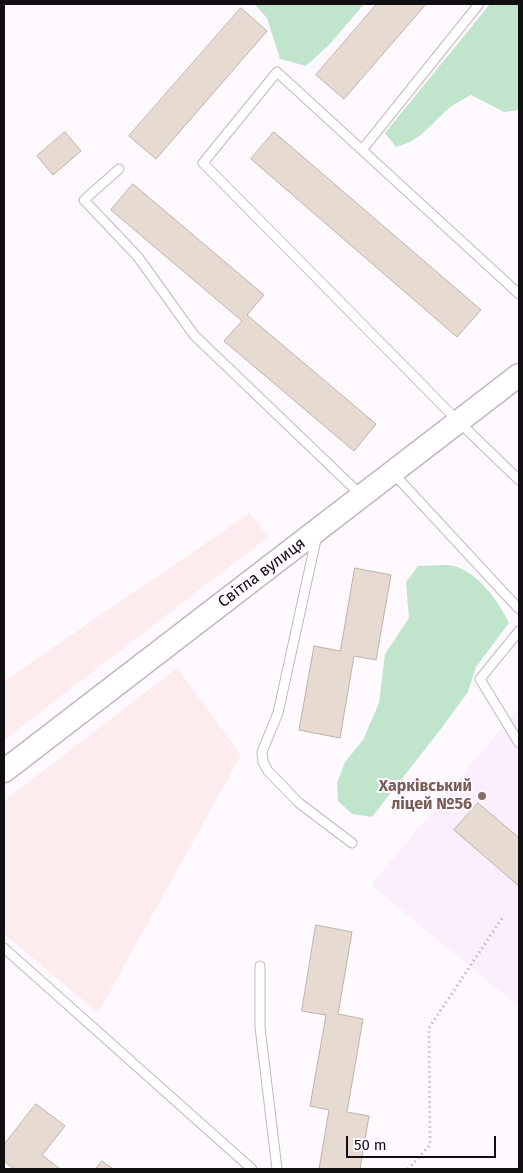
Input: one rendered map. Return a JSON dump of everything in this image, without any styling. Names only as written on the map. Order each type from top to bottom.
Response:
[{"type":"street","name":"Світла вулиця","points":[[4,771],[519,375]]},
{"type":"lane","points":[[362,150],[479,4]]},
{"type":"lane","points":[[519,294],[277,72],[203,163],[459,422],[519,480]]},
{"type":"lane","points":[[119,169],[84,200],[138,256],[194,335],[362,496]]},
{"type":"lane","points":[[393,473],[519,609]]},
{"type":"lane","points":[[318,530],[278,713],[262,752],[263,762],[268,771],[299,803],[352,843]]},
{"type":"lane","points":[[519,632],[480,679],[519,743]]},
{"type":"lane","points":[[4,948],[252,1169]]},
{"type":"lane","points":[[260,966],[260,1027],[277,1169]]},
{"type":"path","points":[[408,1169],[430,1145],[429,1028],[504,915]]},
{"type":"shaded area","points":[[250,513],[268,537],[4,740],[4,681]]},
{"type":"shaded area","points":[[177,668],[241,755],[98,1013],[4,934],[4,801]]},
{"type":"shaded area","name":"Харківський ліцей №56","points":[[519,707],[519,1007],[371,885]]},
{"type":"green space","points":[[254,4],[364,4],[330,44],[306,66],[280,59],[267,18]]},
{"type":"green space","points":[[490,4],[519,4],[519,110],[504,112],[471,95],[449,108],[418,137],[396,147],[385,133]]},
{"type":"green space","points":[[418,566],[454,566],[471,574],[494,597],[509,623],[476,667],[468,692],[372,817],[352,814],[338,801],[337,783],[345,762],[363,740],[379,703],[385,654],[409,618],[406,582]]},
{"type":"building","points":[[377,4],[426,4],[344,99],[316,75]]},
{"type":"building","points":[[241,8],[267,31],[156,159],[129,136]]},
{"type":"building","points":[[65,132],[81,151],[53,175],[37,156]]},
{"type":"building","points":[[274,132],[481,310],[457,337],[251,159]]},
{"type":"building","points":[[133,184],[264,295],[247,315],[376,424],[354,451],[224,341],[242,321],[111,210]]},
{"type":"building","points":[[355,568],[391,575],[376,660],[354,656],[340,738],[299,730],[314,646],[340,651]]},
{"type":"building","points":[[478,803],[519,838],[519,886],[454,830]]},
{"type":"building","points":[[316,925],[352,932],[338,1014],[363,1019],[347,1112],[369,1116],[360,1169],[319,1169],[329,1110],[310,1106],[326,1015],[302,1011]]},
{"type":"building","points":[[36,1104],[65,1126],[42,1155],[60,1169],[14,1169],[4,1161],[4,1145]]},
{"type":"building","points":[[102,1161],[113,1169],[96,1169]]},
{"type":"place","name":"Харківський ліцей №56","points":[[482,796]]}]
